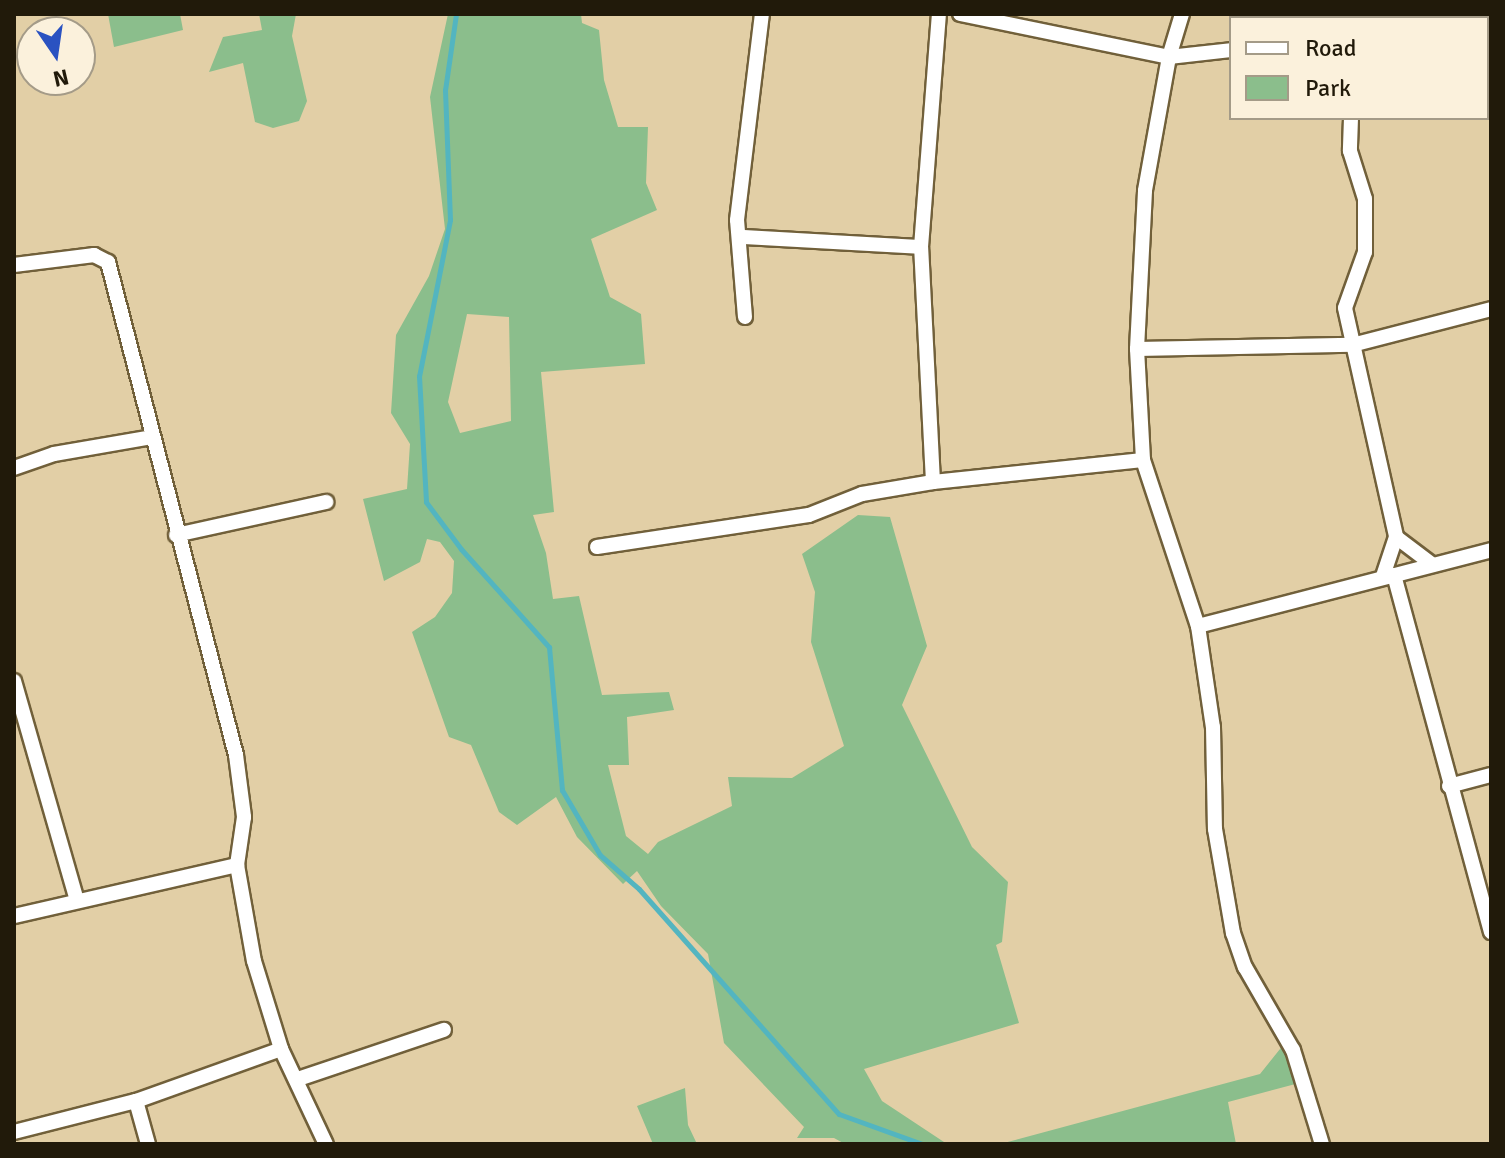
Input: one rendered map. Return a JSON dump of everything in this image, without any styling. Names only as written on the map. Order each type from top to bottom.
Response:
[{"type":"street","points":[[745,317],[742,237],[737,220],[762,14]]},
{"type":"street","points":[[933,482],[921,247],[939,14]]},
{"type":"street","points":[[960,14],[1169,57],[1229,50]]},
{"type":"street","points":[[1182,14],[1169,57],[1145,191],[1137,349],[1143,460],[1198,626],[1213,727],[1215,829],[1233,933],[1245,967],[1293,1050],[1322,1144]]},
{"type":"street","points":[[1351,120],[1350,151],[1365,199],[1365,252],[1346,295],[1352,345],[1396,537],[1389,576],[1491,932]]},
{"type":"street","points":[[742,237],[921,247]]},
{"type":"street","points":[[14,265],[94,255],[108,262],[176,535],[236,755],[244,817],[237,865],[254,961],[281,1049],[298,1079],[326,1144]]},
{"type":"street","points":[[1137,349],[1352,345],[1491,309]]},
{"type":"street","points":[[14,468],[54,454],[152,437]]},
{"type":"street","points":[[597,547],[809,515],[862,494],[933,482],[1143,460]]},
{"type":"street","points":[[176,535],[326,502]]},
{"type":"street","points":[[1396,537],[1433,565]]},
{"type":"street","points":[[1198,626],[1491,550]]},
{"type":"street","points":[[14,681],[77,900]]},
{"type":"street","points":[[1449,786],[1491,775]]},
{"type":"street","points":[[14,916],[237,865]]},
{"type":"street","points":[[298,1079],[444,1030]]},
{"type":"street","points":[[14,1132],[136,1101],[281,1049]]},
{"type":"street","points":[[136,1101],[148,1144]]},
{"type":"green space","points":[[108,14],[180,14],[183,30],[114,47]]},
{"type":"green space","points":[[259,14],[296,14],[292,36],[307,101],[299,121],[273,128],[255,122],[243,63],[209,72],[223,37],[262,30]]},
{"type":"green space","points":[[448,14],[581,14],[582,23],[599,30],[604,80],[618,127],[648,127],[646,183],[657,210],[591,239],[610,297],[641,314],[645,364],[541,372],[554,512],[533,515],[546,553],[553,599],[579,596],[602,695],[669,692],[674,710],[627,717],[629,765],[608,765],[626,836],[648,854],[658,842],[732,806],[728,777],[792,778],[844,746],[811,642],[815,592],[802,554],[858,515],[890,517],[927,646],[902,705],[972,847],[1008,882],[1002,942],[996,945],[1019,1023],[864,1069],[882,1101],[947,1144],[845,1144],[834,1138],[797,1138],[804,1127],[724,1043],[708,954],[661,906],[637,871],[623,884],[577,837],[556,797],[517,825],[499,812],[471,745],[449,737],[412,632],[435,617],[452,593],[454,561],[440,542],[427,539],[420,562],[384,581],[363,499],[407,489],[410,444],[391,413],[396,335],[429,276],[445,229],[430,97]],"holes":[[[467,314],[509,317],[511,421],[460,433],[448,402]]]},
{"type":"green space","points":[[1284,1044],[1303,1082],[1228,1102],[1236,1144],[1000,1144],[1260,1074]]},
{"type":"green space","points":[[685,1088],[688,1125],[697,1144],[653,1144],[637,1106]]},
{"type":"waterway","points":[[456,14],[445,90],[450,220],[419,376],[426,502],[461,549],[549,647],[562,790],[600,855],[639,889],[839,1114],[922,1144]]}]
